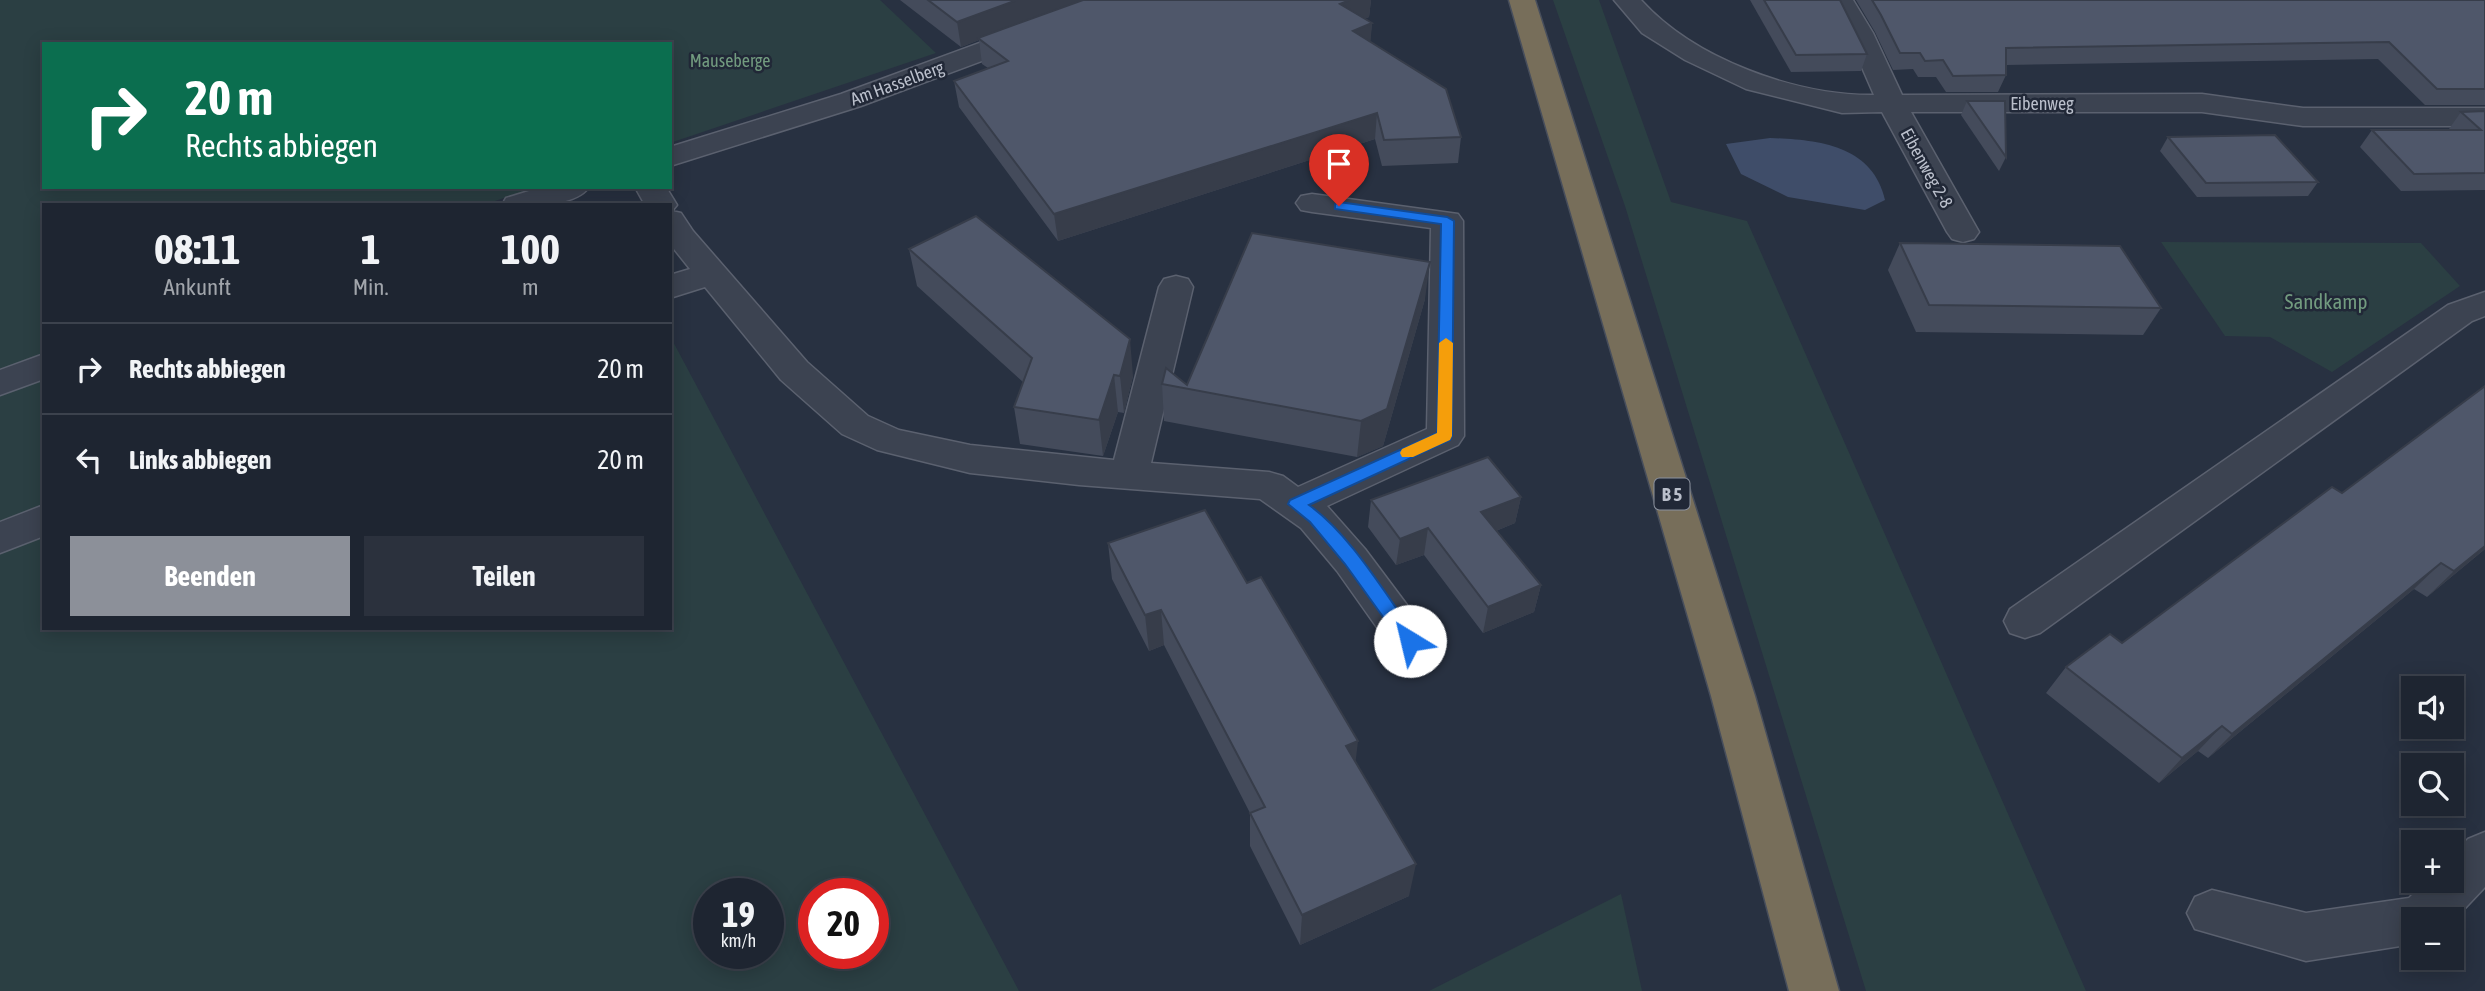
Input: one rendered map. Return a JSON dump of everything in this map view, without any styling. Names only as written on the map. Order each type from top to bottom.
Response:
[{"type":"highway","name":"B 5","points":[[1522,0],[1733,696],[1814,991]]},
{"type":"street","name":"Am Hasselberg","points":[[672,156],[851,100],[1120,0]]},
{"type":"street","name":"Eibenweg","points":[[1627,0],[1651,27],[1696,54],[1756,83],[1842,104],[2202,103],[2303,117],[2485,117]]},
{"type":"street","name":"Eibenweg 2-8","points":[[1840,0],[1860,33],[1892,104],[1963,232]]},
{"type":"street","points":[[523,203],[568,189]]},
{"type":"street","points":[[1296,504],[1445,436],[1447,221],[1312,203]]},
{"type":"street","points":[[672,223],[794,371],[855,425],[890,442],[970,459],[1079,471],[1269,486],[1315,518],[1351,560],[1410,641]]},
{"type":"street","points":[[672,286],[711,273]]},
{"type":"street","points":[[1129,474],[1176,287]]},
{"type":"street","points":[[2025,621],[2460,313],[2485,303]]},
{"type":"street","points":[[0,383],[42,367]]},
{"type":"street","points":[[0,538],[42,521]]},
{"type":"street","points":[[2434,907],[2485,854]]},
{"type":"street","points":[[2212,912],[2306,937],[2401,922]]},
{"type":"green space","name":"Mauseberge","points":[[0,0],[880,0],[936,53],[672,142],[672,42],[42,42],[42,189],[531,189],[489,203],[42,203],[42,361],[0,378]]},
{"type":"green space","points":[[1553,0],[1599,0],[1671,202],[1747,221],[2086,991],[1866,991],[1625,206]]},
{"type":"green space","name":"Sandkamp","points":[[2161,242],[2421,243],[2460,286],[2332,372],[2270,337],[2225,336]]},
{"type":"green space","points":[[672,340],[1019,991],[0,991],[0,393],[42,376],[42,630],[672,630]]},
{"type":"green space","points":[[1621,894],[1642,991],[1429,991]]},
{"type":"water","points":[[1770,138],[1824,144],[1856,157],[1868,167],[1885,200],[1865,210],[1788,197],[1741,174],[1726,144]]},
{"type":"building","points":[[928,0],[1017,0],[957,22]]},
{"type":"building","points":[[1083,0],[1350,0],[1340,4],[1372,23],[1353,31],[1446,89],[1461,137],[1384,140],[1377,113],[1054,214],[954,81],[1008,61],[978,38]]},
{"type":"building","points":[[1764,0],[1840,0],[1867,54],[1796,55]]},
{"type":"building","points":[[1872,0],[2485,0],[2485,89],[2437,89],[2389,42],[2006,48],[2006,75],[1953,76],[1943,60],[1925,61],[1920,53],[1900,53]]},
{"type":"building","points":[[1967,101],[2005,101],[2006,157]]},
{"type":"building","points":[[2485,111],[2485,173],[2414,174],[2372,130],[2481,130],[2461,112]]},
{"type":"building","points":[[2275,135],[2318,182],[2206,183],[2168,137]]},
{"type":"building","points":[[976,216],[1130,339],[1120,376],[1114,375],[1099,420],[1014,407],[1032,358],[909,249]]},
{"type":"building","points":[[1252,233],[1430,262],[1387,409],[1361,421],[1162,384],[1166,368],[1187,385]]},
{"type":"building","points":[[1900,243],[2120,246],[2161,308],[1929,305]]},
{"type":"building","points":[[2485,386],[2485,546],[2454,571],[2441,563],[2232,734],[2222,726],[2182,758],[2066,667],[2110,634],[2122,643],[2332,487],[2342,493]]},
{"type":"building","points":[[1488,457],[1521,497],[1481,512],[1541,585],[1488,607],[1428,528],[1400,539],[1371,500]]},
{"type":"building","points":[[1205,510],[1247,583],[1261,577],[1358,741],[1346,746],[1416,864],[1302,915],[1250,813],[1265,807],[1161,610],[1145,615],[1108,543]]},
{"type":"slow traffic","points":[[1408,453],[1445,436],[1446,343]]},
{"type":"route","points":[[1339,206],[1447,221],[1445,436],[1296,504],[1315,518],[1351,560],[1410,641]]}]
